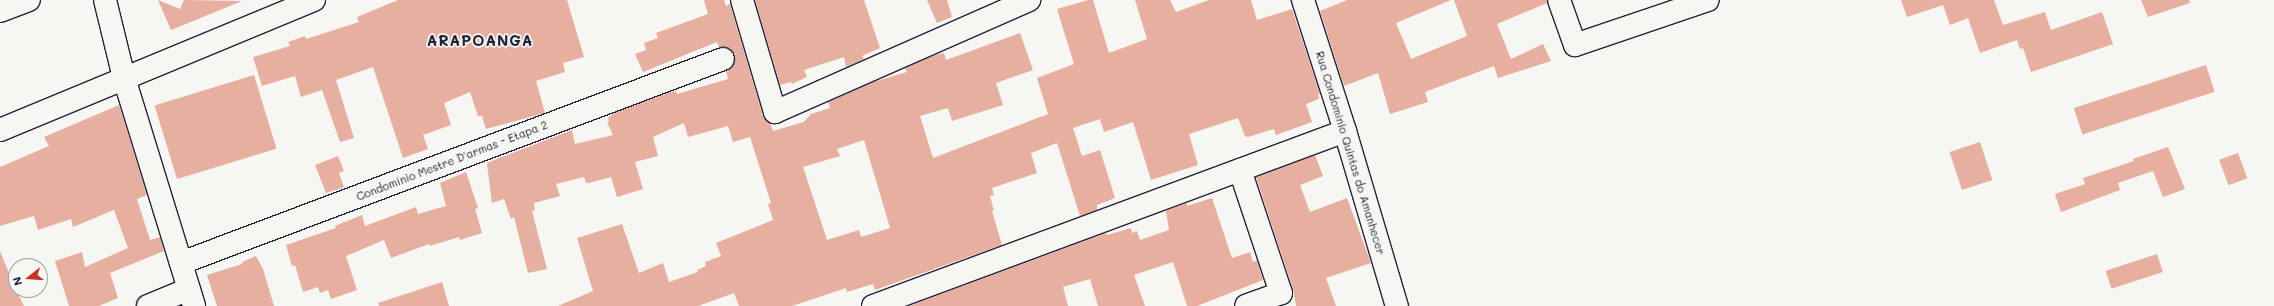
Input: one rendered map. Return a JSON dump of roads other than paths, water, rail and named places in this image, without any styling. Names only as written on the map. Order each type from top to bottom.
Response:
[{"type":"street","points":[[0,11],[29,0]]},
{"type":"street","points":[[105,0],[124,78],[192,297],[148,306]]},
{"type":"street","points":[[0,130],[314,0]]},
{"type":"street","points":[[742,0],[775,112],[1029,0]]},
{"type":"street","name":"Rua Condomínio Quintas do Amanhecer","points":[[1303,0],[1345,131],[1397,306]]},
{"type":"street","points":[[1559,0],[1575,45],[1708,0]]},
{"type":"street","name":"Condomínio Mestre D'armas - Etapa 2","points":[[181,262],[723,60]]},
{"type":"street","points":[[873,306],[1345,131]]},
{"type":"street","points":[[1240,170],[1281,293],[1246,306]]},
{"type":"district","name":"ARAPOANGA","points":[[480,41]]}]
